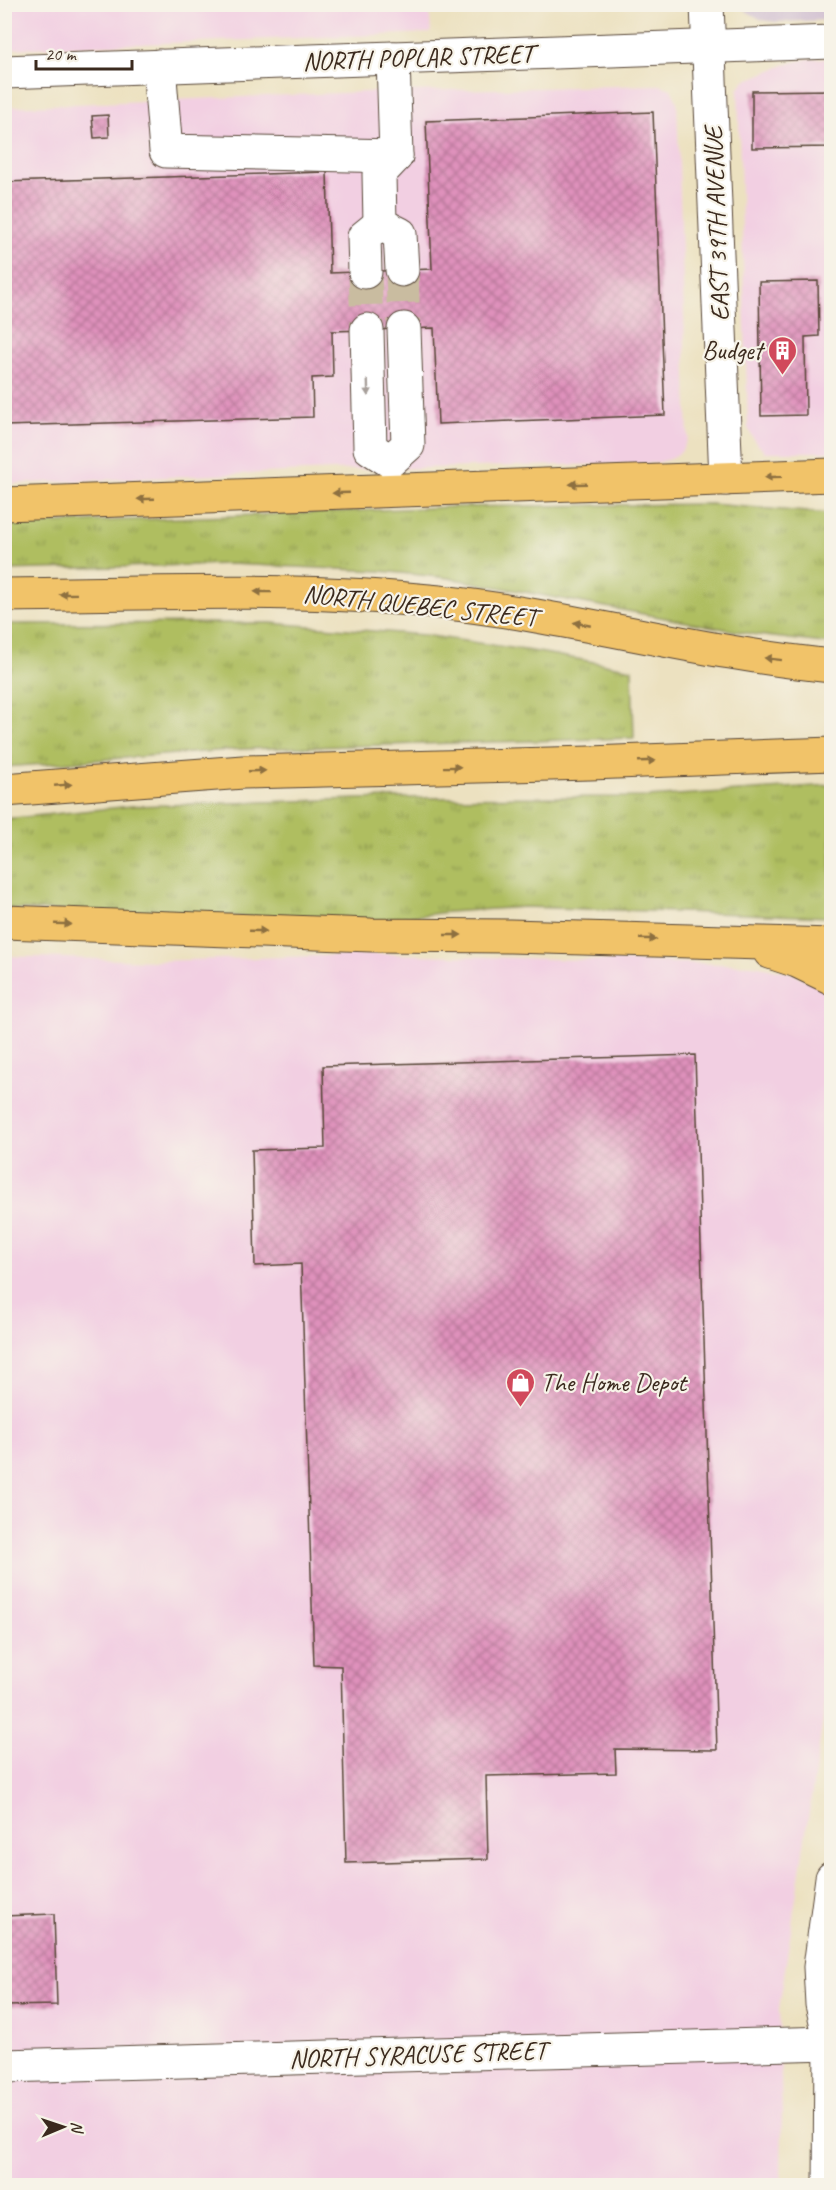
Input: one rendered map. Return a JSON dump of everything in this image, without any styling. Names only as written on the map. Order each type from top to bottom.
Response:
[{"type":"main road","points":[[4,504],[390,476],[726,478],[831,475]]},
{"type":"main road","name":"NORTH QUEBEC STREET","points":[[4,595],[248,591],[372,596],[504,611],[738,655],[831,666]]},
{"type":"main road","points":[[4,790],[243,772],[568,764],[831,754]]},
{"type":"main road","points":[[4,922],[327,933],[831,945]]},
{"type":"main road","points":[[739,942],[797,961],[831,978]]},
{"type":"street","name":"EAST 39TH AVENUE","points":[[707,4],[726,478]]},
{"type":"street","name":"NORTH POPLAR STREET","points":[[4,72],[831,42]]},
{"type":"street","points":[[380,224],[379,174],[396,156],[393,58]]},
{"type":"street","points":[[159,66],[166,151],[396,156]]},
{"type":"street","points":[[380,224],[400,234],[402,270]]},
{"type":"street","points":[[364,272],[364,237],[380,224]]},
{"type":"street","points":[[367,330],[370,448],[390,476],[408,445],[404,328]]},
{"type":"street","points":[[830,2186],[831,2043],[822,2004],[820,1967],[831,1878]]},
{"type":"street","name":"NORTH SYRACUSE STREET","points":[[4,2066],[831,2043]]},
{"type":"shaded area","points":[[4,5],[429,5],[431,33],[5,49]]},
{"type":"shaded area","points":[[741,5],[831,5],[831,20],[776,22],[762,20],[746,11]]},
{"type":"shaded area","points":[[831,58],[831,452],[765,452],[755,442],[748,428],[738,90],[744,81],[787,64],[806,59]]},
{"type":"shaded area","points":[[660,85],[671,89],[677,102],[688,438],[681,452],[670,459],[656,463],[332,470],[5,484],[4,107],[365,92]]},
{"type":"shaded area","points":[[385,954],[754,965],[788,972],[831,990],[831,1667],[779,2009],[782,2113],[781,2185],[5,2186],[5,956],[153,961]]},
{"type":"green space","points":[[710,504],[831,514],[831,644],[757,635],[449,578],[381,571],[230,564],[5,570],[5,525],[451,507]]},
{"type":"green space","points":[[271,623],[424,635],[632,669],[634,738],[242,749],[5,767],[5,624]]},
{"type":"green space","points":[[831,785],[831,917],[524,907],[448,912],[375,921],[5,909],[5,819],[132,806],[391,798],[647,797]]},
{"type":"building","points":[[832,90],[832,147],[752,148],[752,91]]},
{"type":"building","points":[[653,112],[665,415],[438,424],[434,328],[332,331],[333,377],[312,378],[313,417],[4,426],[4,182],[327,172],[330,273],[432,269],[426,121]]},
{"type":"building","points":[[108,115],[109,137],[94,138],[92,116]]},
{"type":"building","name":"Budget","points":[[818,281],[819,336],[805,337],[806,415],[761,416],[759,282]]},
{"type":"building","name":"The Home Depot","points":[[695,1055],[717,1750],[615,1749],[616,1773],[486,1776],[488,1859],[346,1863],[341,1666],[314,1665],[301,1264],[255,1266],[252,1150],[325,1148],[323,1066]]},
{"type":"building","points":[[54,1914],[57,2005],[4,2006],[4,1916]]},
{"type":"tunnel","points":[[402,270],[404,329]]},
{"type":"tunnel","points":[[365,272],[367,330]]},
{"type":"place","name":"Budget","points":[[783,376]]},
{"type":"place","name":"The Home Depot","points":[[520,1408]]}]
